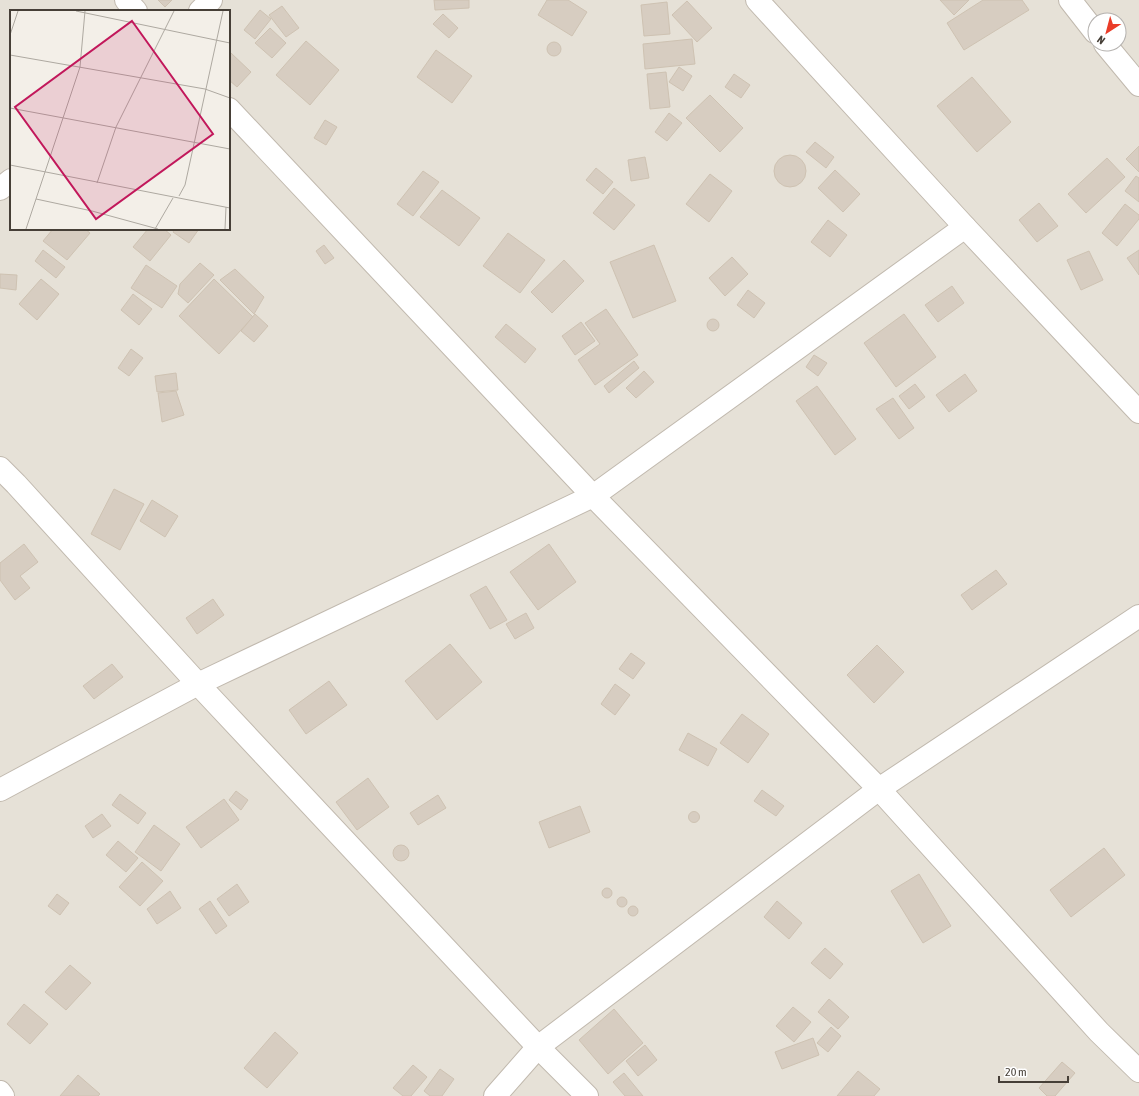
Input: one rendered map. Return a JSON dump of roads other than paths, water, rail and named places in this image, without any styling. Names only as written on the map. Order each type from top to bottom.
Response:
[{"type":"street","points":[[126,0],[135,10]]},
{"type":"street","points":[[201,10],[211,0]]},
{"type":"street","points":[[757,0],[965,227],[1139,412]]},
{"type":"street","points":[[1070,0],[1087,22]]},
{"type":"street","points":[[1112,52],[1139,85]]},
{"type":"street","points":[[230,110],[593,496],[879,789],[1099,1032],[1139,1071]]},
{"type":"street","points":[[0,189],[10,181]]},
{"type":"street","points":[[0,790],[198,684],[593,496],[965,227]]},
{"type":"street","points":[[0,468],[198,684],[538,1047],[586,1096]]},
{"type":"street","points":[[495,1096],[538,1047],[879,789],[1139,616]]},
{"type":"street","points":[[0,1092],[3,1096]]}]
